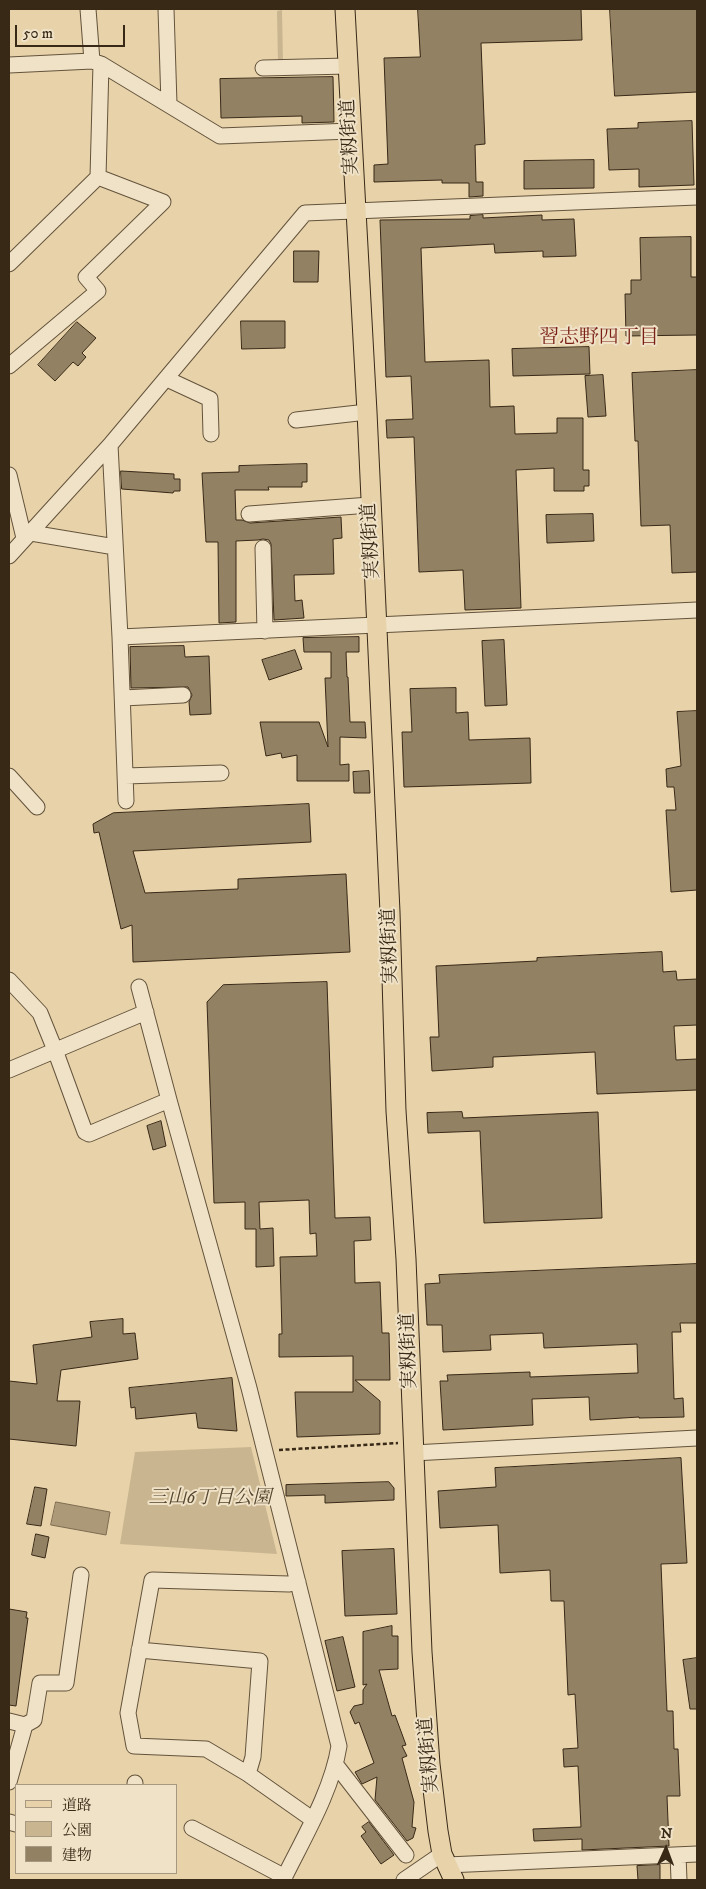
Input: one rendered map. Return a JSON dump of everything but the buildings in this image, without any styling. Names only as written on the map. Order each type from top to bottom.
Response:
[{"type":"main road","name":"実籾街道","points":[[345,9],[390,912],[396,1112],[406,1259],[405,1448],[430,1764],[448,1866]]},
{"type":"street","points":[[9,264],[98,177],[96,63],[88,9]]},
{"type":"street","points":[[166,9],[169,104]]},
{"type":"street","points":[[9,65],[96,63],[169,104],[220,136],[351,131]]},
{"type":"street","points":[[263,68],[348,66]]},
{"type":"street","points":[[9,366],[98,291],[86,277],[163,202],[98,177]]},
{"type":"street","points":[[9,556],[167,379],[305,213],[697,197]]},
{"type":"street","points":[[167,379],[210,399],[211,434]]},
{"type":"street","points":[[296,420],[366,412]]},
{"type":"street","points":[[110,445],[124,698],[126,801]]},
{"type":"street","points":[[9,475],[28,536]]},
{"type":"street","points":[[249,514],[370,504]]},
{"type":"street","points":[[28,536],[115,547]]},
{"type":"street","points":[[263,548],[265,631]]},
{"type":"street","points":[[120,637],[697,610]]},
{"type":"street","points":[[124,698],[183,695]]},
{"type":"street","points":[[125,776],[221,773]]},
{"type":"street","points":[[9,776],[37,807]]},
{"type":"street","points":[[9,982],[40,1013],[85,1132],[89,1134],[169,1100]]},
{"type":"street","points":[[139,987],[249,1388],[339,1746],[336,1765],[284,1879],[192,1828]]},
{"type":"street","points":[[9,1070],[146,1012]]},
{"type":"street","points":[[405,1448],[697,1438]]},
{"type":"street","points":[[9,1782],[25,1725],[34,1720],[40,1683],[66,1683],[81,1575]]},
{"type":"street","points":[[298,1582],[289,1584],[152,1580],[128,1713],[134,1746],[206,1749],[248,1774],[312,1820]]},
{"type":"street","points":[[139,1650],[260,1661],[253,1757],[248,1774]]},
{"type":"street","points":[[9,1720],[25,1725]]},
{"type":"street","points":[[336,1765],[406,1855]]},
{"type":"street","points":[[404,1880],[448,1866],[697,1854]]},
{"type":"street","points":[[678,1855],[679,1880]]},
{"type":"path","points":[[272,1451],[405,1448]]},
{"type":"green space","points":[[282,10],[283,63],[278,64],[277,11]]},
{"type":"green space","name":"三山6丁目公園","points":[[251,1447],[277,1554],[120,1544],[135,1452]]},
{"type":"shaded area","points":[[56,1502],[110,1512],[106,1535],[51,1525]]},
{"type":"district","name":"習志野四丁目","points":[[599,339]]}]
